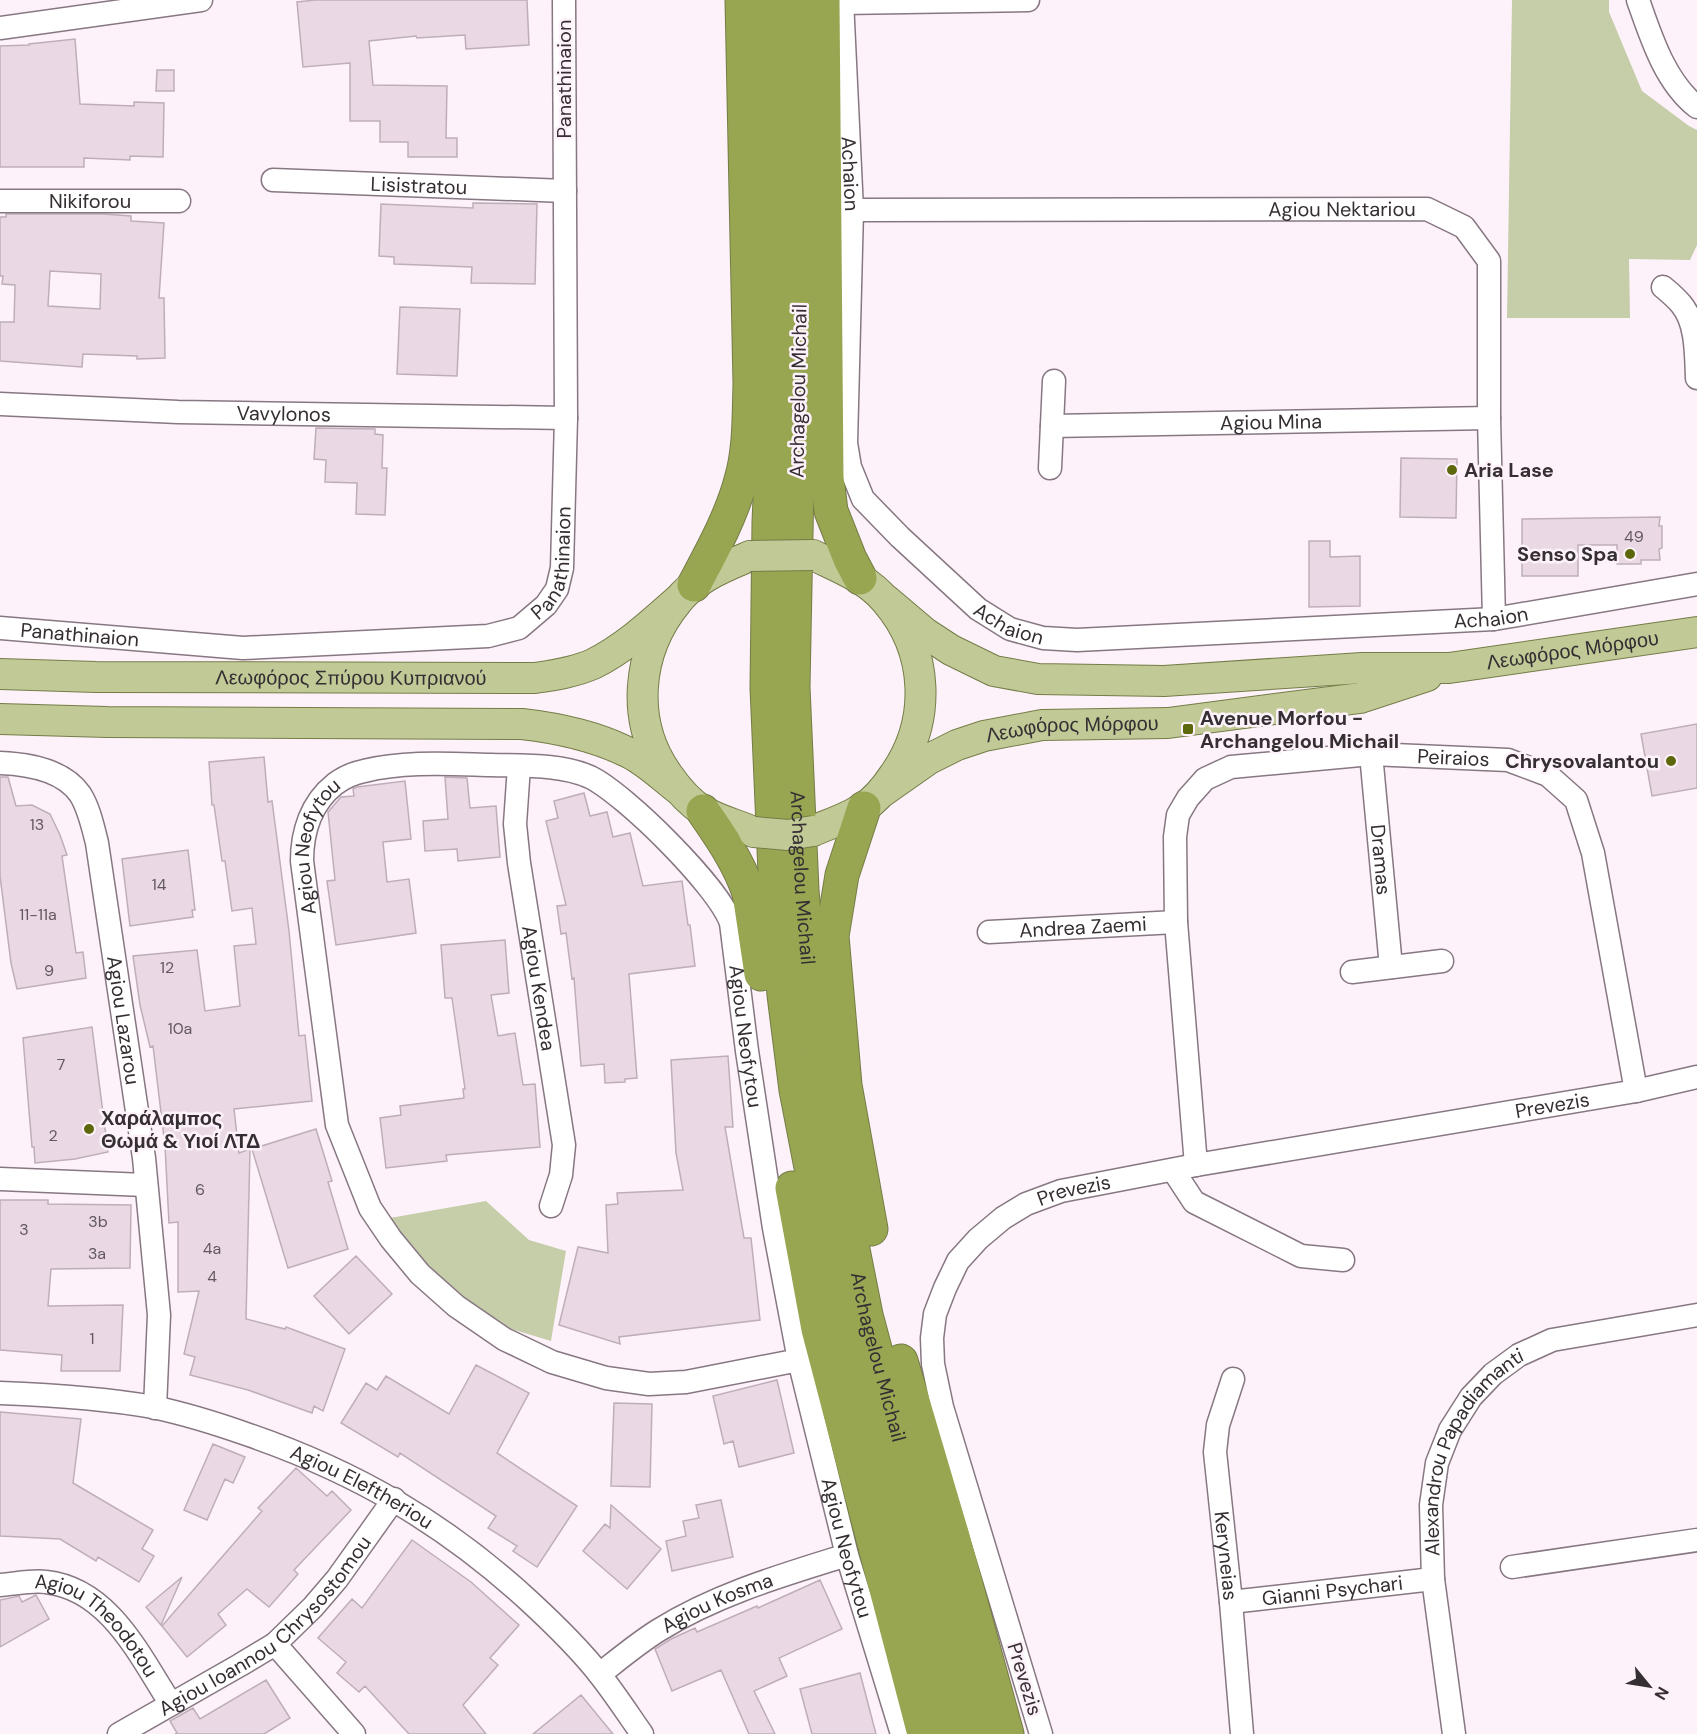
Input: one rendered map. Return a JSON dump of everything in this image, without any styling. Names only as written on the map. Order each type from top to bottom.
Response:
[{"type":"highway","points":[[686,593],[721,533],[742,479],[748,437],[750,373],[742,0]]},
{"type":"highway","name":"Archagelou Michail","points":[[768,0],[774,382],[767,688],[774,863],[784,995],[796,1090],[838,1310],[950,1734]]},
{"type":"highway","name":"Archagelou Michail","points":[[799,0],[799,382],[793,687],[801,880],[810,986],[822,1084],[838,1179],[866,1315],[978,1734]]},
{"type":"highway","points":[[836,1],[827,478],[831,511],[860,578]]},
{"type":"highway","points":[[873,800],[842,875],[832,936],[846,1085],[886,1312],[953,1537],[1007,1734]]},
{"type":"highway","points":[[703,811],[726,844],[749,893],[775,1091],[818,1329],[924,1734]]},
{"type":"main road","name":"Λεωφόρος Μόρφου","points":[[686,593],[715,571],[750,556],[813,555],[860,578],[926,633],[951,650],[994,671],[1038,679],[1164,681],[1362,668],[1449,668],[1697,632]]},
{"type":"main road","name":"Λεωφόρος Σπύρου Κυπριανού","points":[[0,675],[535,678],[564,673],[592,664],[624,646],[686,593]]},
{"type":"main road","points":[[678,789],[658,761],[646,729],[642,695],[646,661],[658,628],[686,593]]},
{"type":"main road","points":[[873,800],[907,758],[920,718],[921,676],[909,635],[886,600]]},
{"type":"main road","name":"Λεωφόρος Μόρφου","points":[[678,789],[703,811],[754,832],[788,835],[813,831],[873,800],[929,759],[957,745],[984,736],[1042,725],[1168,723],[1360,698],[1449,668]]},
{"type":"main road","points":[[0,719],[119,722],[522,724],[555,728],[627,751],[678,789]]},
{"type":"street","points":[[0,28],[201,0]]},
{"type":"street","name":"Panathinaion","points":[[0,628],[243,648],[488,636],[519,628],[546,605],[556,589],[562,568],[566,418],[564,0]]},
{"type":"street","points":[[836,1],[1028,0]]},
{"type":"street","points":[[1638,0],[1652,39],[1668,72],[1690,102],[1697,107]]},
{"type":"street","name":"Achaion","points":[[836,1],[852,210],[846,442],[850,467],[863,499],[900,537],[978,609],[1010,629],[1043,638],[1077,640],[1494,619],[1697,584]]},
{"type":"street","name":"Lisistratou","points":[[273,180],[565,190]]},
{"type":"street","name":"Nikiforou","points":[[0,201],[179,201]]},
{"type":"street","name":"Agiou Nektariou","points":[[852,210],[1427,209],[1464,227],[1489,261],[1489,418],[1494,619]]},
{"type":"street","points":[[1663,287],[1682,305],[1691,321],[1696,344],[1697,378]]},
{"type":"street","points":[[1050,468],[1054,381]]},
{"type":"street","name":"Vavylonos","points":[[0,404],[178,412],[566,418]]},
{"type":"street","name":"Agiou Mina","points":[[1052,426],[1489,418]]},
{"type":"street","name":"Peiraios","points":[[1196,1165],[1176,922],[1175,837],[1178,815],[1188,798],[1205,779],[1231,767],[1371,754],[1508,759],[1548,775],[1576,800],[1593,853],[1636,1091]]},
{"type":"street","name":"Dramas","points":[[1371,754],[1391,968]]},
{"type":"street","name":"Agiou Lazarou","points":[[0,763],[51,772],[80,794],[90,818],[100,866],[144,1158],[159,1315],[155,1408]]},
{"type":"street","name":"Agiou Neofytou","points":[[798,1360],[686,1382],[649,1384],[606,1378],[552,1362],[504,1339],[456,1306],[420,1274],[391,1239],[370,1208],[337,1125],[302,861],[302,843],[306,828],[319,801],[335,784],[362,771],[413,764],[519,766],[572,771],[607,786],[625,801],[675,850],[720,901],[731,923],[747,1051],[774,1228],[798,1360],[848,1555],[902,1734]]},
{"type":"street","name":"Agiou Kendea","points":[[519,766],[515,824],[519,863],[564,1145],[561,1174],[551,1206]]},
{"type":"street","name":"Andrea Zaemi","points":[[989,932],[1176,922]]},
{"type":"street","points":[[1352,972],[1442,961]]},
{"type":"street","name":"Prevezis","points":[[1041,1734],[942,1407],[933,1364],[932,1338],[935,1314],[958,1261],[978,1239],[1026,1204],[1061,1191],[1196,1165],[1636,1091],[1697,1077]]},
{"type":"street","points":[[1173,1170],[1194,1202],[1301,1256],[1344,1260]]},
{"type":"street","points":[[0,1179],[145,1185]]},
{"type":"street","name":"Alexandrou Papadiamanti","points":[[1454,1734],[1433,1579],[1431,1505],[1437,1463],[1456,1422],[1471,1397],[1493,1374],[1519,1355],[1552,1341],[1697,1315]]},
{"type":"street","name":"Keryneias","points":[[1233,1379],[1218,1425],[1215,1452],[1232,1602],[1242,1734]]},
{"type":"street","name":"Agiou Eleftheriou","points":[[0,1393],[94,1399],[155,1408],[218,1424],[288,1448],[336,1469],[394,1499],[451,1536],[499,1573],[550,1620],[600,1674],[642,1734]]},
{"type":"street","name":"Agiou Ioannou Chrysostomou","points":[[118,1734],[275,1644],[314,1607],[337,1579],[394,1499]]},
{"type":"street","points":[[1512,1567],[1697,1540]]},
{"type":"street","name":"Agiou Kosma","points":[[600,1674],[660,1629],[712,1602],[767,1580],[848,1555]]},
{"type":"street","name":"Gianni Psychari","points":[[1232,1602],[1433,1579]]},
{"type":"street","name":"Agiou Theodotou","points":[[0,1586],[44,1582],[60,1585],[104,1609],[118,1623],[171,1704]]},
{"type":"street","points":[[275,1644],[354,1734]]},
{"type":"green space","points":[[1512,0],[1609,0],[1609,12],[1642,91],[1697,130],[1697,245],[1690,260],[1629,259],[1630,318],[1507,318]]},
{"type":"green space","points":[[486,1201],[529,1240],[566,1251],[551,1341],[501,1326],[430,1278],[390,1218]]},
{"type":"building","points":[[315,0],[527,0],[529,45],[466,49],[465,35],[417,38],[416,36],[369,41],[373,85],[447,86],[446,138],[457,138],[457,157],[408,157],[408,142],[380,142],[380,121],[350,121],[350,63],[303,67],[297,2]]},
{"type":"building","points":[[75,39],[80,104],[134,106],[134,102],[164,103],[163,157],[130,156],[130,160],[84,158],[84,167],[0,167],[0,46]]},
{"type":"building","points":[[157,70],[174,70],[174,91],[156,91]]},
{"type":"building","points":[[473,203],[537,204],[535,284],[471,283],[472,267],[394,264],[394,257],[379,256],[381,204],[473,208]]},
{"type":"building","points":[[6,214],[104,214],[131,216],[131,221],[164,223],[159,298],[164,298],[165,358],[137,359],[137,356],[83,354],[82,367],[0,361],[0,322],[14,322],[15,285],[2,284],[3,276],[0,276],[0,217],[6,217]],"holes":[[[50,271],[101,274],[100,309],[48,306]]]},
{"type":"building","points":[[400,307],[460,309],[457,376],[397,374]]},
{"type":"building","points":[[316,428],[375,429],[375,434],[383,435],[382,468],[387,468],[385,515],[356,514],[357,483],[325,482],[326,460],[314,459]]},
{"type":"building","points":[[1401,458],[1457,459],[1456,518],[1400,517]]},
{"type":"building","points":[[1660,517],[1662,548],[1659,549],[1660,560],[1641,560],[1641,564],[1617,564],[1617,545],[1578,545],[1578,576],[1522,576],[1522,519]]},
{"type":"building","points":[[1309,541],[1330,541],[1330,557],[1360,556],[1360,606],[1309,607]]},
{"type":"building","name":"Chrysovalantou","points":[[1697,724],[1697,788],[1652,796],[1641,734]]},
{"type":"building","points":[[264,757],[268,802],[272,801],[289,931],[299,1036],[305,1035],[312,1101],[234,1109],[239,1153],[250,1149],[246,1319],[285,1329],[286,1327],[345,1349],[323,1411],[314,1406],[312,1413],[248,1390],[190,1375],[195,1357],[184,1354],[199,1291],[178,1292],[178,1222],[169,1223],[165,1146],[153,1046],[150,1047],[140,1005],[133,956],[197,950],[205,1011],[240,1006],[234,946],[256,944],[252,908],[232,911],[225,861],[222,861],[214,805],[212,805],[209,762]]},
{"type":"building","points":[[0,777],[8,777],[16,806],[32,805],[50,814],[60,835],[67,855],[62,856],[76,953],[83,952],[86,978],[17,989],[11,963],[0,876]]},
{"type":"building","points":[[445,777],[467,778],[470,808],[496,806],[500,857],[458,861],[457,849],[425,851],[423,821],[448,819]]},
{"type":"building","points":[[405,781],[411,839],[383,842],[387,882],[409,879],[416,933],[336,945],[327,881],[335,880],[328,812],[341,797],[354,796],[353,789],[357,787]]},
{"type":"building","points":[[584,793],[590,816],[607,812],[613,837],[630,833],[643,886],[682,881],[688,925],[690,925],[695,966],[629,974],[637,1078],[625,1079],[625,1082],[605,1083],[604,1064],[581,1066],[574,978],[572,979],[566,933],[561,934],[557,906],[566,905],[546,821],[558,818],[554,801]]},
{"type":"building","points":[[188,850],[195,910],[192,910],[193,917],[130,926],[122,859]]},
{"type":"building","points":[[505,940],[509,993],[491,995],[498,1036],[515,1033],[523,1085],[535,1084],[540,1147],[446,1155],[447,1161],[386,1168],[380,1118],[401,1115],[400,1106],[464,1098],[463,1089],[465,1089],[452,998],[445,998],[441,945]]},
{"type":"building","points":[[92,1027],[108,1152],[75,1159],[35,1163],[23,1038]]},
{"type":"building","points":[[728,1056],[733,1127],[725,1127],[744,1238],[751,1238],[760,1320],[619,1337],[620,1344],[559,1325],[578,1247],[608,1253],[606,1205],[618,1204],[617,1193],[683,1190],[676,1153],[671,1060]]},
{"type":"building","points":[[316,1129],[332,1181],[328,1182],[348,1249],[288,1268],[252,1149]]},
{"type":"building","points":[[0,1200],[48,1200],[48,1204],[131,1205],[130,1268],[51,1269],[48,1306],[123,1305],[120,1371],[61,1371],[62,1355],[0,1350]]},
{"type":"building","points":[[356,1256],[392,1294],[349,1334],[314,1296]]},
{"type":"building","points":[[476,1365],[529,1393],[497,1453],[577,1506],[537,1567],[513,1551],[517,1546],[488,1528],[496,1516],[400,1453],[398,1457],[341,1423],[366,1383],[377,1390],[386,1376],[449,1414]]},
{"type":"building","points":[[777,1380],[794,1453],[739,1467],[733,1441],[724,1444],[713,1396]]},
{"type":"building","points":[[614,1403],[652,1404],[650,1487],[611,1486]]},
{"type":"building","points":[[0,1412],[81,1419],[73,1483],[153,1530],[142,1549],[154,1556],[139,1582],[98,1557],[96,1561],[60,1539],[0,1536]]},
{"type":"building","points":[[213,1444],[245,1457],[233,1483],[225,1479],[207,1520],[184,1510]]},
{"type":"building","points":[[296,1468],[327,1496],[332,1491],[351,1510],[294,1570],[298,1574],[269,1607],[247,1589],[218,1614],[226,1625],[187,1657],[162,1626],[262,1511],[258,1508]]},
{"type":"building","points":[[721,1500],[733,1557],[672,1571],[666,1541],[686,1536],[683,1521],[699,1518],[696,1505]]},
{"type":"building","points":[[611,1505],[661,1549],[627,1589],[583,1551],[605,1524],[610,1528]]},
{"type":"building","points":[[412,1540],[471,1582],[519,1625],[490,1658],[498,1665],[463,1705],[486,1734],[409,1734],[365,1686],[359,1692],[337,1673],[346,1662],[318,1638],[352,1599],[362,1608]]},
{"type":"building","points":[[182,1577],[161,1625],[146,1607]]},
{"type":"building","points":[[820,1580],[842,1629],[779,1658],[787,1676],[754,1691],[775,1734],[749,1734],[721,1670],[672,1691],[655,1649],[695,1628],[697,1632]]},
{"type":"building","points":[[36,1595],[49,1619],[0,1647],[0,1600],[19,1596],[22,1602]]},
{"type":"building","points":[[860,1673],[876,1734],[812,1734],[800,1689]]},
{"type":"building","points":[[266,1680],[290,1718],[264,1734],[175,1734],[177,1733],[170,1721],[193,1708],[200,1719]]},
{"type":"building","points":[[581,1695],[613,1734],[533,1734]]},
{"type":"place","name":"Aria Lase","points":[[1452,470]]},
{"type":"place","name":"Senso Spa","points":[[1630,554]]},
{"type":"place","name":"Avenue Morfou - Archangelou Michail","points":[[1188,729]]},
{"type":"place","name":"Chrysovalantou","points":[[1671,761]]},
{"type":"place","name":"Χαράλαμπος Θωμά & Υιοί ΛΤΔ","points":[[89,1129]]}]
